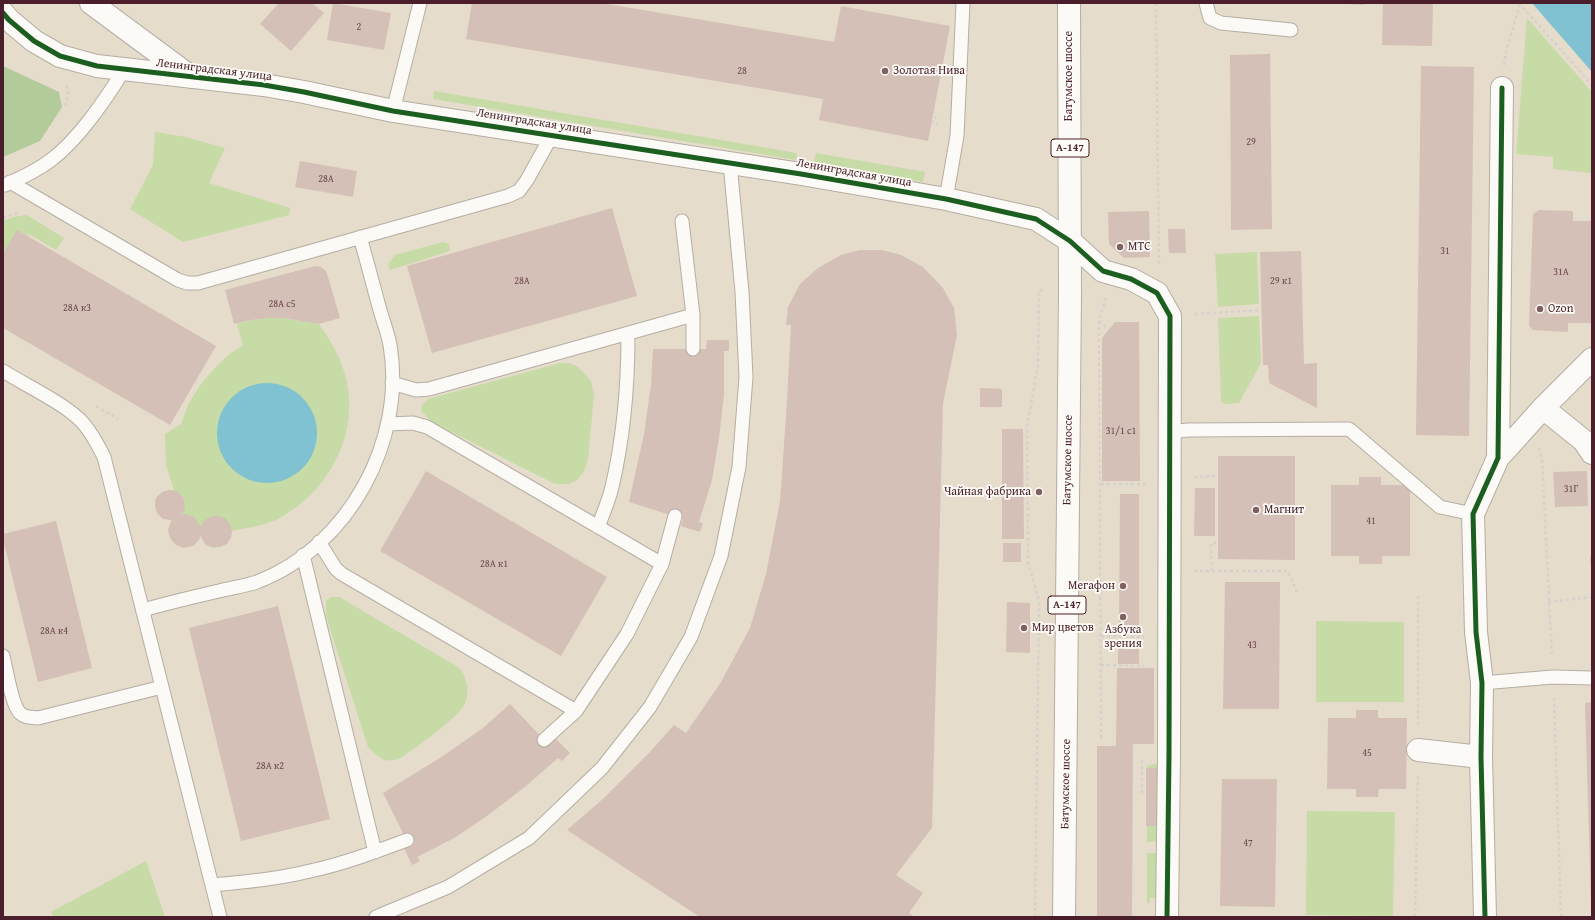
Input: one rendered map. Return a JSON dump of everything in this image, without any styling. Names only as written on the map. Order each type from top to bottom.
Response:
[{"type":"main road","name":"Ленинградская улица","points":[[91,3],[192,77]]},
{"type":"main road","name":"Батумское шоссе","points":[[1064,917],[1070,292],[1069,3]]},
{"type":"main road","name":"Ленинградская улица","points":[[3,13],[34,41],[60,56],[97,66],[284,89],[393,111],[730,163],[946,199],[1036,219],[1070,241],[1103,271],[1131,279],[1157,293],[1170,316],[1167,917]]},
{"type":"main road","points":[[1498,458],[1502,88]]},
{"type":"main road","points":[[1485,917],[1481,757],[1482,683],[1476,632],[1473,514],[1498,458],[1543,408],[1592,359]]},
{"type":"main road","points":[[1543,408],[1584,442],[1592,453]]},
{"type":"main road","points":[[1418,750],[1481,757]]},
{"type":"lane","points":[[393,111],[420,3]]},
{"type":"lane","points":[[946,199],[957,136],[963,3]]},
{"type":"lane","points":[[1206,3],[1210,18],[1221,23],[1291,30]]},
{"type":"lane","points":[[7,184],[50,161],[73,141],[111,91],[124,70]]},
{"type":"lane","points":[[7,184],[178,280],[187,283],[198,283],[508,196],[519,191],[527,180],[552,135]]},
{"type":"lane","points":[[376,917],[448,887],[529,838],[602,768],[650,707],[691,637],[721,556],[739,467],[746,377],[742,292],[730,163]]},
{"type":"lane","points":[[682,221],[693,315],[693,349]]},
{"type":"lane","points":[[143,610],[257,582],[283,569],[304,555],[328,535],[347,513],[364,489],[375,466],[383,443],[388,424],[392,383],[390,344],[360,237]]},
{"type":"lane","points":[[392,383],[416,390],[429,390],[693,315]]},
{"type":"lane","points":[[598,527],[612,488],[623,427],[628,365],[628,334]]},
{"type":"lane","points":[[3,371],[65,409],[82,422],[96,441],[104,457],[220,917]]},
{"type":"lane","points":[[388,424],[413,423],[427,427],[662,564]]},
{"type":"lane","points":[[1170,432],[1188,430],[1349,429],[1440,507],[1473,514]]},
{"type":"lane","points":[[544,740],[576,711],[627,634],[662,564],[674,516]]},
{"type":"lane","points":[[319,542],[336,569],[342,574],[576,711]]},
{"type":"lane","points":[[304,555],[375,852]]},
{"type":"lane","points":[[3,656],[14,703],[19,713],[28,717],[38,718],[162,687]]},
{"type":"lane","points":[[1482,683],[1553,677],[1592,678]]},
{"type":"lane","points":[[212,885],[261,880],[310,871],[375,852],[407,840]]},
{"type":"path","points":[[1157,3],[1160,274]]},
{"type":"path","points":[[1520,3],[1592,85]]},
{"type":"path","points":[[1502,88],[1506,52],[1520,3]]},
{"type":"path","points":[[1035,917],[1039,601],[1028,562],[1027,427],[1038,364],[1039,290],[1107,295],[1099,321],[1102,467],[1101,738]]},
{"type":"path","points":[[1193,314],[1262,310]]},
{"type":"path","points":[[1099,321],[1109,330]]},
{"type":"path","points":[[1188,477],[1218,476]]},
{"type":"path","points":[[1101,484],[1154,484]]},
{"type":"path","points":[[1212,571],[1211,543],[1218,543]]},
{"type":"path","points":[[1187,570],[1288,572],[1298,595]]},
{"type":"path","points":[[1548,602],[1592,597]]},
{"type":"path","points":[[1030,628],[1038,628]]},
{"type":"path","points":[[1101,636],[1145,637]]},
{"type":"path","points":[[1101,665],[1148,666]]},
{"type":"green space","points":[[1527,18],[1592,92],[1592,173],[1553,169],[1553,157],[1516,154]]},
{"type":"green space","points":[[3,66],[59,92],[62,107],[40,141],[3,157]]},
{"type":"green space","points":[[434,91],[797,153],[796,160],[433,99]]},
{"type":"green space","points":[[155,132],[186,137],[225,148],[209,183],[290,208],[289,215],[183,242],[130,209],[153,165]]},
{"type":"green space","points":[[816,153],[925,172],[923,182],[814,162]]},
{"type":"green space","points":[[27,215],[64,238],[56,250],[29,234],[3,279],[3,221],[14,217]]},
{"type":"green space","points":[[443,242],[449,244],[450,251],[390,270],[388,264],[395,255]]},
{"type":"green space","points":[[1257,252],[1259,304],[1218,307],[1215,254]]},
{"type":"green space","points":[[1259,316],[1261,363],[1239,403],[1222,403],[1218,318]]},
{"type":"green space","points":[[284,318],[319,324],[328,337],[346,378],[349,400],[348,421],[343,442],[335,461],[324,479],[310,495],[294,509],[271,522],[232,531],[227,542],[222,546],[213,548],[208,546],[201,536],[196,543],[190,546],[184,547],[178,545],[173,541],[170,535],[169,528],[172,520],[164,518],[159,514],[155,504],[160,494],[166,491],[174,490],[166,465],[165,434],[181,424],[189,403],[201,384],[214,369],[227,356],[243,345],[237,324],[251,320]]},
{"type":"green space","points":[[560,363],[569,363],[578,367],[591,381],[594,395],[588,460],[583,473],[577,480],[569,484],[555,484],[432,422],[421,411],[422,405],[428,399]]},
{"type":"green space","points":[[331,597],[340,597],[458,667],[465,678],[468,692],[463,707],[439,730],[398,759],[389,761],[384,760],[368,747],[326,616],[326,601]]},
{"type":"green space","points":[[1316,621],[1404,622],[1404,702],[1316,702]]},
{"type":"green space","points":[[1159,763],[1158,841],[1147,842],[1147,766]]},
{"type":"green space","points":[[1307,811],[1395,812],[1393,916],[1306,915]]},
{"type":"green space","points":[[1147,853],[1157,853],[1157,898],[1150,898],[1150,903],[1147,903]]},
{"type":"green space","points":[[146,861],[165,917],[54,917],[51,912]]},
{"type":"water","points":[[1532,3],[1592,3],[1592,72]]},
{"type":"water","points":[[257,383],[277,383],[286,386],[303,397],[314,414],[317,423],[317,443],[314,452],[303,469],[286,480],[277,483],[257,483],[239,475],[231,469],[225,461],[217,443],[217,423],[225,405],[231,397],[239,391]]},
{"type":"building","points":[[279,3],[312,3],[324,13],[291,51],[260,24]]},
{"type":"building","points":[[333,3],[391,13],[384,50],[327,40]]},
{"type":"building","points":[[472,3],[601,3],[834,42],[841,6],[950,26],[928,141],[819,120],[823,99],[466,39]]},
{"type":"building","points":[[1364,3],[1364,5],[1348,4]]},
{"type":"building","points":[[1383,3],[1433,3],[1432,46],[1382,45]]},
{"type":"building","points":[[1270,54],[1272,229],[1231,230],[1230,55]]},
{"type":"building","points":[[1421,66],[1474,67],[1469,436],[1416,435]]},
{"type":"building","points":[[300,161],[357,171],[353,197],[295,187]]},
{"type":"building","points":[[612,208],[637,296],[432,353],[407,266]]},
{"type":"building","points":[[1539,210],[1573,211],[1573,221],[1592,221],[1592,323],[1568,323],[1568,332],[1533,330],[1529,326],[1533,214]]},
{"type":"building","points":[[1149,211],[1150,257],[1124,258],[1109,244],[1108,212]]},
{"type":"building","points":[[1168,229],[1185,229],[1186,253],[1169,253]]},
{"type":"building","points":[[17,230],[216,346],[170,425],[3,328],[3,254]]},
{"type":"building","points":[[860,250],[882,250],[901,255],[923,267],[943,288],[954,308],[957,335],[943,403],[932,828],[896,875],[923,893],[909,913],[915,917],[700,917],[567,830],[604,798],[650,752],[674,725],[686,733],[721,682],[750,628],[766,574],[780,502],[791,325],[786,325],[788,307],[800,284],[818,268],[841,255]]},
{"type":"building","points":[[1301,251],[1304,364],[1317,363],[1317,408],[1269,383],[1268,365],[1263,365],[1260,252]]},
{"type":"building","points":[[315,266],[321,267],[326,271],[340,318],[319,324],[284,318],[268,318],[234,324],[225,290]]},
{"type":"building","points":[[1115,322],[1139,322],[1140,481],[1102,481],[1102,338]]},
{"type":"building","points":[[707,340],[729,340],[729,351],[724,351],[724,394],[719,438],[712,480],[699,522],[703,523],[700,532],[681,526],[683,519],[629,502],[644,434],[651,385],[653,349],[706,349]]},
{"type":"building","points":[[980,388],[1002,389],[1002,407],[980,407]]},
{"type":"building","points":[[1002,429],[1023,429],[1024,539],[1002,539]]},
{"type":"building","name":"Магнит","points":[[1218,456],[1295,456],[1295,560],[1218,559]]},
{"type":"building","points":[[426,471],[607,577],[561,656],[380,551]]},
{"type":"building","points":[[1587,471],[1588,506],[1555,507],[1553,472]]},
{"type":"building","points":[[1359,477],[1381,477],[1381,485],[1410,485],[1410,556],[1382,556],[1382,564],[1359,564],[1359,556],[1331,556],[1331,485],[1359,485]]},
{"type":"building","points":[[1195,488],[1215,488],[1215,536],[1194,536]]},
{"type":"building","points":[[169,490],[177,491],[183,497],[185,504],[184,512],[181,515],[186,514],[194,517],[201,527],[205,520],[212,516],[225,518],[230,524],[232,531],[231,538],[227,544],[220,547],[206,545],[201,535],[199,540],[193,546],[184,548],[176,545],[170,538],[168,530],[171,521],[173,520],[163,519],[157,513],[155,506],[156,498],[162,492]]},
{"type":"building","points":[[1120,494],[1139,494],[1139,634],[1119,634]]},
{"type":"building","points":[[56,521],[92,668],[38,682],[3,534]]},
{"type":"building","points":[[1003,543],[1021,543],[1021,562],[1003,562]]},
{"type":"building","points":[[1592,556],[1592,570],[1591,570],[1590,557]]},
{"type":"building","points":[[1225,582],[1280,582],[1279,709],[1223,709]]},
{"type":"building","points":[[1007,602],[1030,603],[1030,653],[1006,652]]},
{"type":"building","points":[[278,606],[330,819],[241,841],[189,628]]},
{"type":"building","points":[[1118,640],[1139,640],[1139,664],[1118,664]]},
{"type":"building","points":[[1117,668],[1154,668],[1154,744],[1133,744],[1132,917],[1097,917],[1097,746],[1116,746]]},
{"type":"building","points":[[1592,702],[1592,904],[1591,904],[1585,703]]},
{"type":"building","points":[[510,704],[547,743],[554,737],[570,753],[562,761],[558,758],[526,786],[491,813],[456,837],[417,857],[420,861],[412,865],[403,846],[408,843],[383,793],[443,756],[483,728]]},
{"type":"building","points":[[1356,710],[1378,710],[1378,718],[1407,718],[1406,789],[1379,789],[1378,797],[1356,797],[1356,789],[1327,789],[1328,718],[1356,718]]},
{"type":"building","points":[[1146,768],[1159,768],[1158,826],[1146,826]]},
{"type":"building","points":[[1222,779],[1277,779],[1275,907],[1220,906]]},
{"type":"cycle path","points":[[3,13],[34,41],[60,56],[97,66],[264,85],[393,111],[801,174],[946,199],[1036,219],[1070,241],[1103,271],[1131,279],[1157,293],[1170,316],[1167,917]]},
{"type":"cycle path","points":[[1485,917],[1481,757],[1482,683],[1476,632],[1473,514],[1498,458],[1502,88]]},
{"type":"place","name":"Золотая Нива","points":[[885,71]]},
{"type":"place","name":"МТС","points":[[1120,247]]},
{"type":"place","name":"Ozon","points":[[1540,309]]},
{"type":"place","name":"Чайная фабрика","points":[[1039,492]]},
{"type":"place","name":"Магнит","points":[[1256,510]]},
{"type":"place","name":"Мегафон","points":[[1123,586]]},
{"type":"place","name":"Азбука зрения","points":[[1123,617]]},
{"type":"place","name":"Мир цветов","points":[[1024,628]]}]
